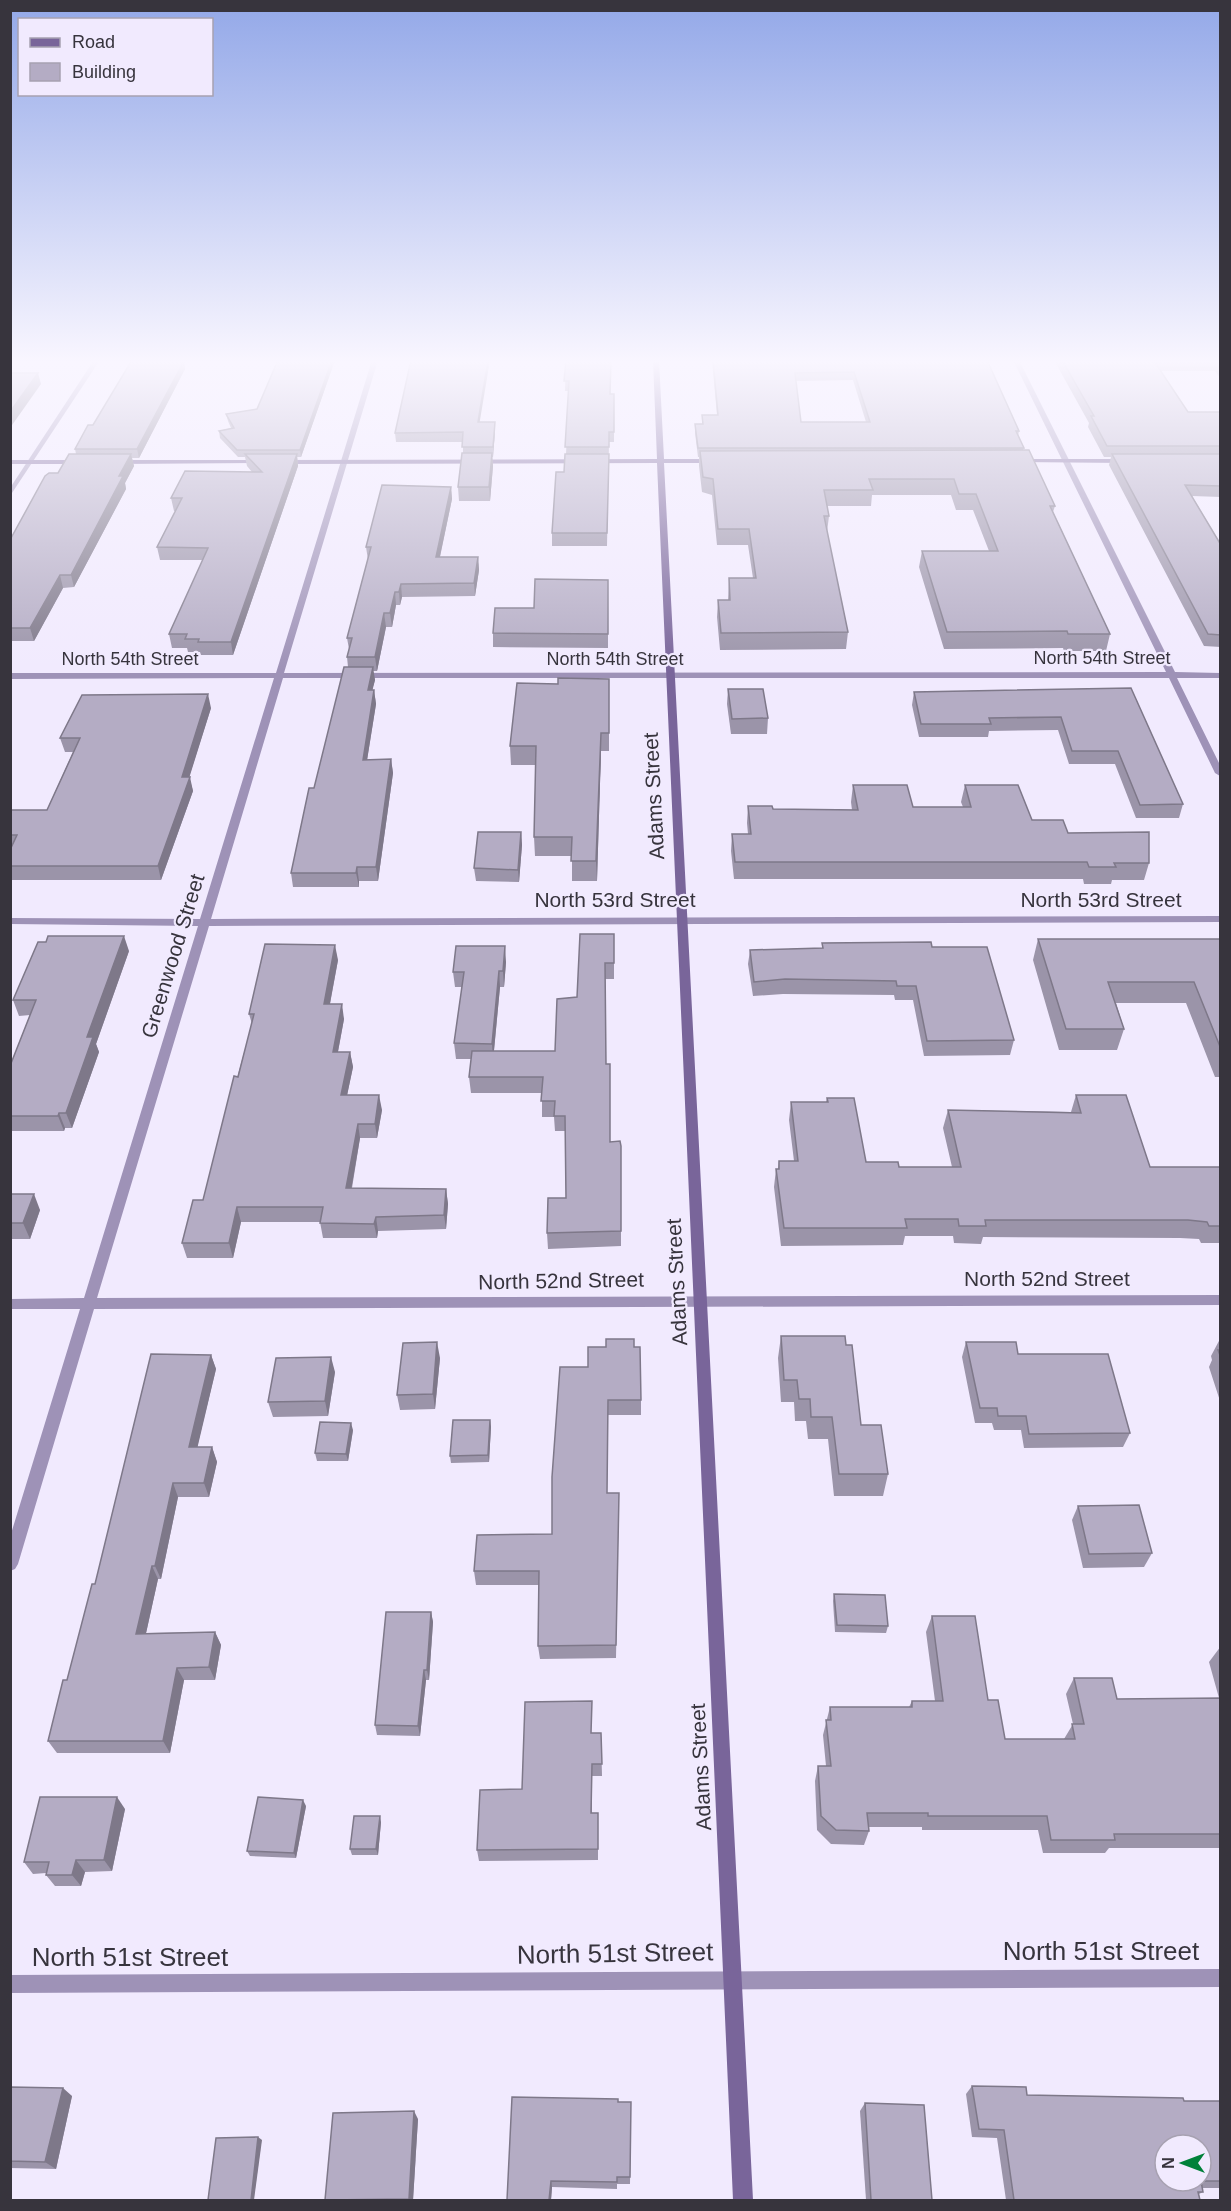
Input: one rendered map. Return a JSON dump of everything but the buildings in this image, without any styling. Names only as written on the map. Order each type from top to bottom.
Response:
[{"type":"main road","name":"Adams Street","points":[[659,463],[743,2200]]},
{"type":"street","points":[[10,494],[31,463]]},
{"type":"street","name":"Greenwood Street","points":[[10,1564],[344,463]]},
{"type":"street","points":[[1067,463],[1221,773]]},
{"type":"street","name":"North 54th Street","points":[[10,676],[1221,675]]},
{"type":"street","name":"North 53rd Street","points":[[10,921],[1221,919]]},
{"type":"street","name":"North 52nd Street","points":[[10,1304],[1221,1300]]},
{"type":"street","name":"North 51st Street","points":[[10,1984],[1221,1978]]}]
